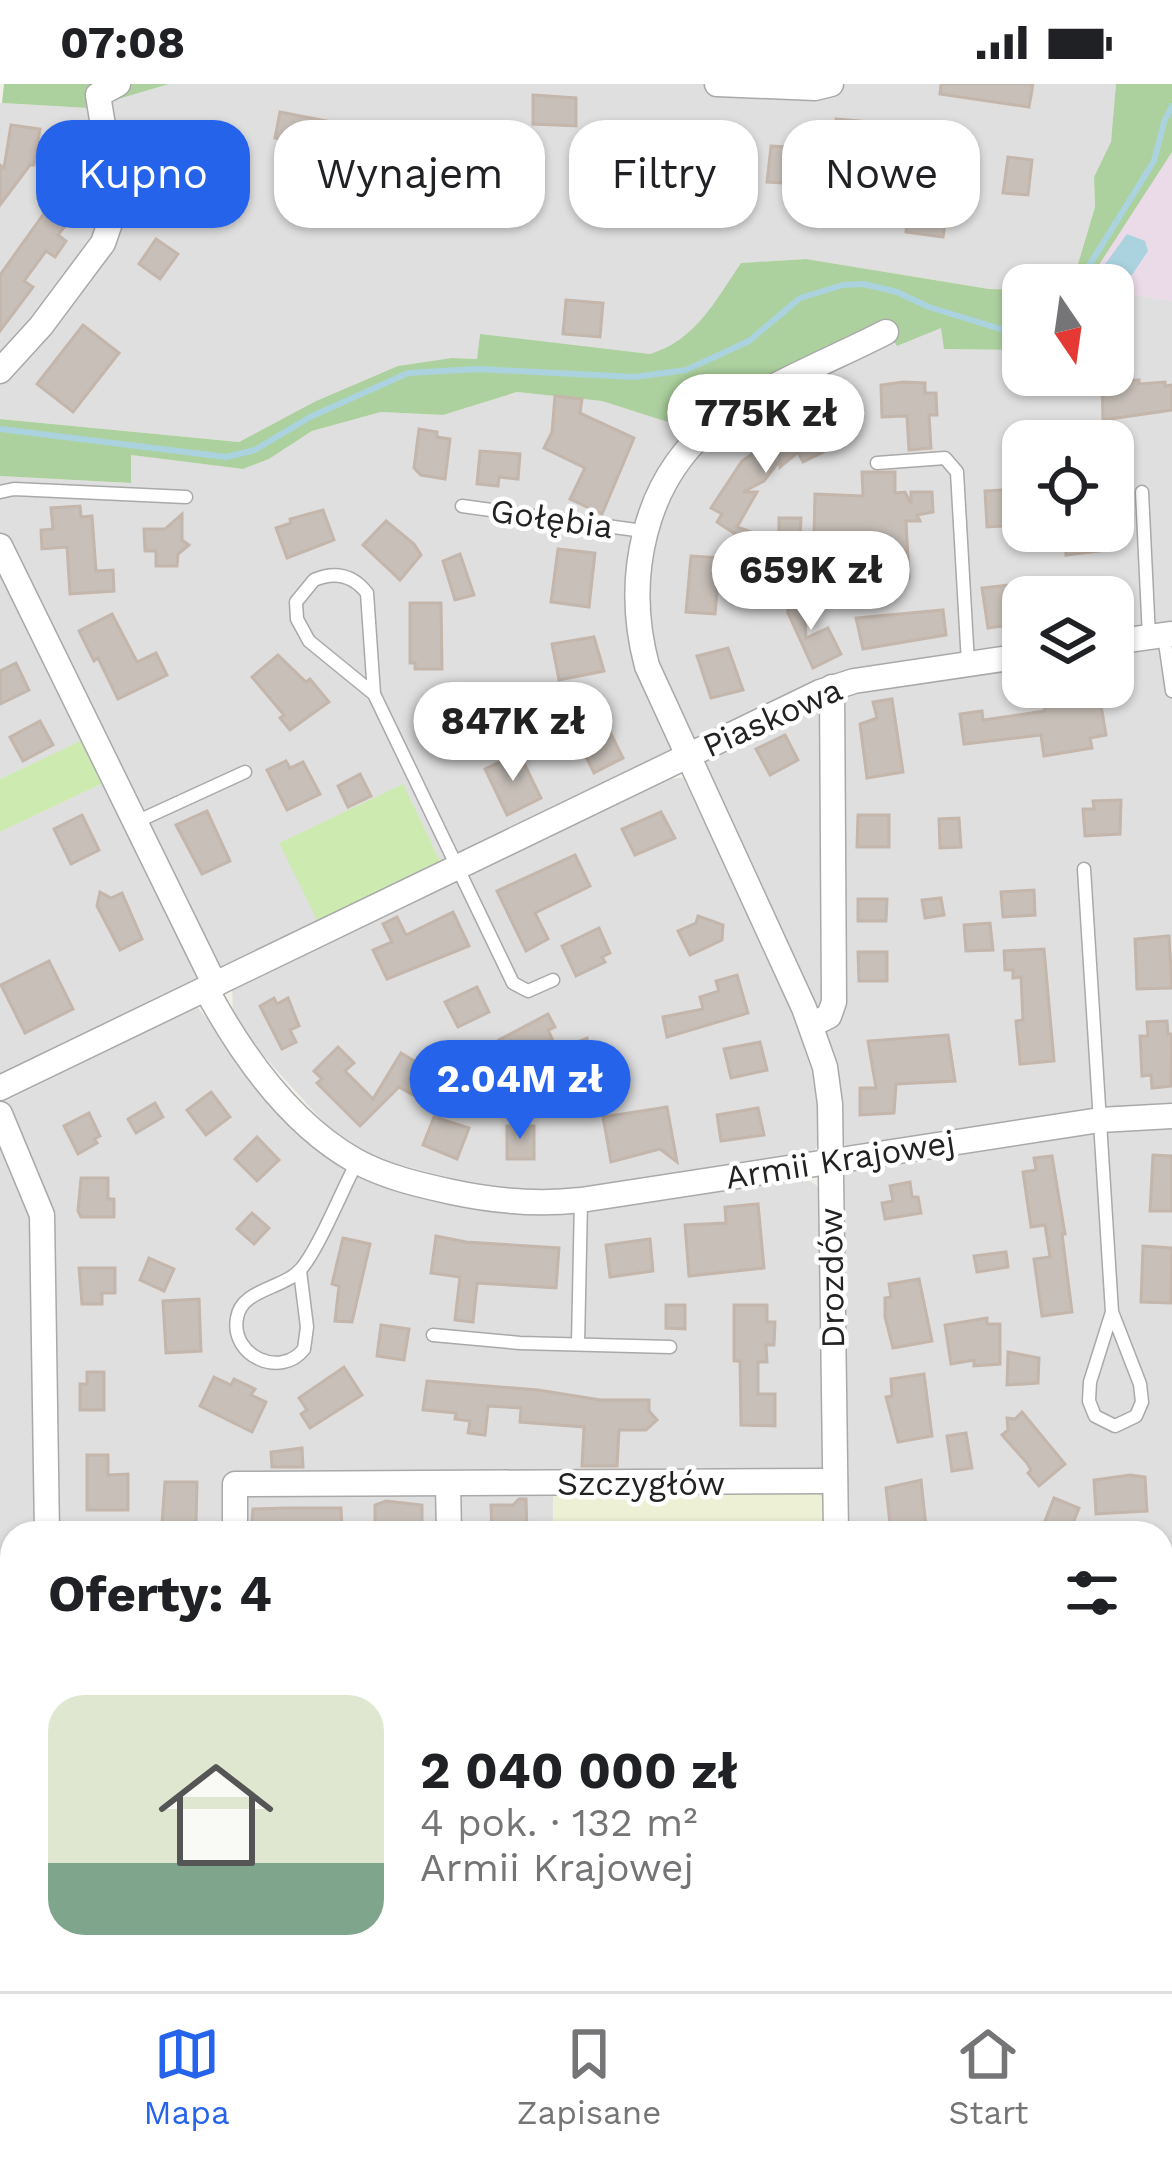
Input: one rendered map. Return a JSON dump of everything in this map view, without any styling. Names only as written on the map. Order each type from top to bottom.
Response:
[{"type":"street","points":[[0,371],[41,326],[103,243],[111,220],[113,188],[98,95],[118,84]]},
{"type":"street","points":[[717,84],[815,88],[832,84]]},
{"type":"street","name":"Gołębia","points":[[686,755],[642,648],[638,575],[643,531],[679,460],[717,421],[886,332]]},
{"type":"street","name":"Armii Krajowej","points":[[0,546],[236,1041],[284,1100],[357,1162],[464,1195],[520,1202],[581,1200],[1100,1120],[1172,1116]]},
{"type":"street","name":"Piaskowa","points":[[0,1088],[832,687],[1002,659]]},
{"type":"street","points":[[811,1025],[829,1016],[834,1002],[832,687]]},
{"type":"street","name":"Drozdów","points":[[686,755],[811,1025],[829,1087],[836,1521]]},
{"type":"street","points":[[0,1114],[42,1215],[47,1521]]},
{"type":"street","name":"Szczygłów","points":[[235,1521],[235,1484],[835,1481]]},
{"type":"street","points":[[448,1484],[449,1521]]},
{"type":"lane","points":[[877,463],[945,458],[957,472],[968,664]]},
{"type":"lane","points":[[0,492],[187,497]]},
{"type":"lane","points":[[1142,492],[1172,691]]},
{"type":"lane","name":"Gołębia","points":[[462,506],[643,531]]},
{"type":"lane","points":[[374,694],[309,641],[299,626],[296,602],[314,580],[339,575],[367,593],[374,694],[456,867],[513,983],[528,991],[553,980]]},
{"type":"lane","points":[[135,822],[245,772]]},
{"type":"lane","points":[[1084,869],[1112,1312],[1142,1402],[1136,1416],[1114,1426],[1095,1416],[1089,1391],[1112,1312]]},
{"type":"lane","points":[[300,1271],[307,1327],[304,1348],[295,1359],[279,1364],[253,1356],[236,1335],[239,1309],[300,1271],[357,1162]]},
{"type":"lane","points":[[578,1345],[581,1200]]},
{"type":"lane","points":[[433,1335],[670,1347]]},
{"type":"shaded area","points":[[169,84],[1116,84],[1111,143],[1094,177],[1095,207],[1078,264],[1002,264],[1002,289],[806,259],[742,263],[694,332],[672,347],[650,354],[480,335],[477,359],[452,358],[314,402],[239,442],[0,419],[0,103],[88,108]]},
{"type":"shaded area","points":[[1172,152],[1172,301],[1134,295],[1134,264],[1100,264]]},
{"type":"shaded area","points":[[1134,295],[1172,301],[1172,625],[1134,631],[1134,576],[1002,576],[1002,651],[829,677],[442,865],[402,784],[320,926],[0,1078],[0,832],[104,782],[85,740],[0,779],[0,476],[130,483],[131,455],[243,469],[269,459],[312,431],[381,412],[443,415],[517,392],[602,401],[668,421],[886,325],[942,328],[945,349],[1002,350],[1002,396],[1134,396]]},
{"type":"shaded area","points":[[1172,644],[1172,1107],[850,1147],[844,1144],[703,759],[839,693],[1002,669],[1002,708],[1134,708],[1134,650]]},
{"type":"shaded area","points":[[683,778],[804,1032],[818,1079],[819,1143],[812,1154],[571,1194],[486,1187],[381,1160],[338,1138],[252,1043],[233,1009],[232,990],[662,779]]},
{"type":"shaded area","points":[[197,1007],[315,1145],[364,1179],[441,1200],[525,1214],[571,1213],[804,1176],[821,1189],[824,1499],[553,1493],[553,1521],[0,1521],[0,1104]]},
{"type":"shaded area","points":[[1133,1125],[1172,1125],[1172,1521],[844,1521],[838,1180],[855,1166]]},
{"type":"green space","points":[[4,84],[169,84],[88,108],[2,103]]},
{"type":"green space","points":[[1116,84],[1172,84],[1172,152],[1100,264],[1078,264],[1095,207],[1094,177],[1111,142]]},
{"type":"green space","points":[[806,259],[1002,289],[1002,350],[944,349],[941,328],[897,346],[885,326],[694,423],[682,411],[668,422],[602,401],[517,392],[443,415],[381,412],[312,431],[269,459],[243,469],[131,455],[131,483],[0,476],[0,419],[239,442],[314,402],[398,366],[477,359],[480,334],[650,354],[692,329],[741,263]]},
{"type":"green space","points":[[85,739],[105,782],[0,832],[0,779]]},
{"type":"green space","points":[[403,784],[442,865],[320,926],[279,843]]},
{"type":"green space","points":[[815,1491],[824,1499],[825,1521],[554,1521],[553,1492]]},
{"type":"water","points":[[1127,234],[1145,241],[1148,251],[1134,272],[1134,264],[1105,264]]},
{"type":"building","points":[[941,84],[1033,84],[1029,107],[940,94]]},
{"type":"building","points":[[533,95],[576,98],[576,120],[569,120],[569,126],[533,120]]},
{"type":"building","points":[[280,112],[321,120],[278,120]]},
{"type":"building","points":[[11,125],[36,128],[34,165],[0,205],[0,165],[4,168]]},
{"type":"building","points":[[771,146],[782,147],[782,183],[767,182]]},
{"type":"building","points":[[1008,157],[1032,160],[1028,195],[1003,193]]},
{"type":"building","points":[[36,225],[63,228],[58,235],[66,241],[55,257],[46,251],[24,281],[33,287],[0,331],[0,275]]},
{"type":"building","points":[[906,228],[944,228],[943,237],[906,232]]},
{"type":"building","points":[[156,239],[178,254],[160,279],[139,264]]},
{"type":"building","points":[[566,300],[603,303],[600,337],[563,334]]},
{"type":"building","points":[[83,325],[119,353],[73,412],[37,384]]},
{"type":"building","points":[[1134,380],[1172,385],[1172,410],[1103,420],[1102,396],[1134,396]]},
{"type":"building","points":[[925,383],[925,393],[936,393],[937,415],[929,415],[931,448],[909,450],[907,416],[882,417],[881,385]]},
{"type":"building","points":[[555,396],[582,399],[580,413],[634,438],[602,514],[570,499],[585,468],[544,448],[552,432]]},
{"type":"building","points":[[796,414],[813,417],[829,449],[803,462],[798,452],[780,467],[780,460],[764,481],[743,492],[757,492],[737,527],[778,541],[772,558],[717,522],[722,514],[711,508],[742,461],[789,428]]},
{"type":"building","points":[[419,429],[450,439],[445,479],[421,475],[414,468]]},
{"type":"building","points":[[480,451],[520,454],[518,479],[499,477],[498,486],[477,484]]},
{"type":"building","points":[[862,472],[895,472],[895,493],[905,492],[911,504],[911,492],[932,492],[933,512],[917,515],[920,521],[906,521],[909,578],[871,580],[868,535],[814,534],[815,494],[863,496]]},
{"type":"building","points":[[1002,490],[1002,526],[987,527],[985,491]]},
{"type":"building","points":[[80,506],[81,517],[92,516],[96,571],[113,570],[114,591],[70,594],[67,547],[42,549],[41,530],[53,529],[51,508]]},
{"type":"building","points":[[323,510],[334,540],[287,558],[276,528]]},
{"type":"building","points":[[182,514],[182,540],[189,545],[178,554],[177,566],[156,566],[156,551],[145,551],[144,529],[165,529]]},
{"type":"building","points":[[779,518],[801,518],[800,538],[779,538]]},
{"type":"building","points":[[386,521],[421,555],[400,580],[363,545]]},
{"type":"building","points":[[558,549],[595,553],[589,607],[551,602]]},
{"type":"building","points":[[460,554],[474,595],[455,600],[443,561]]},
{"type":"building","points":[[691,556],[720,558],[715,614],[686,612]]},
{"type":"building","points":[[1002,586],[1002,626],[988,628],[982,588]]},
{"type":"building","points":[[787,590],[803,592],[806,638],[828,628],[841,654],[813,668],[788,613]]},
{"type":"building","points":[[410,603],[441,603],[442,669],[415,669],[415,663],[410,663]]},
{"type":"building","points":[[943,610],[946,635],[863,649],[856,618]]},
{"type":"building","points":[[112,614],[137,662],[156,653],[167,675],[118,699],[79,631]]},
{"type":"building","points":[[594,637],[604,671],[559,680],[552,644]]},
{"type":"building","points":[[728,648],[743,690],[711,698],[697,656]]},
{"type":"building","points":[[278,655],[306,682],[310,679],[329,702],[290,730],[280,718],[284,715],[252,677]]},
{"type":"building","points":[[16,663],[29,690],[0,704],[0,671]]},
{"type":"building","points":[[546,690],[551,715],[535,719],[530,694]]},
{"type":"building","points":[[892,699],[903,772],[867,778],[860,724],[877,718],[873,702]]},
{"type":"building","points":[[1102,708],[1106,735],[1090,738],[1092,748],[1044,756],[1041,735],[964,744],[960,714],[982,711],[983,720]]},
{"type":"building","points":[[40,721],[53,745],[23,761],[10,737]]},
{"type":"building","points":[[609,730],[623,758],[594,773],[580,744]]},
{"type":"building","points":[[785,735],[798,760],[770,775],[756,749]]},
{"type":"building","points":[[519,753],[541,798],[507,815],[485,769]]},
{"type":"building","points":[[286,761],[290,768],[303,762],[320,794],[287,810],[267,770]]},
{"type":"building","points":[[360,774],[371,796],[348,807],[338,786]]},
{"type":"building","points":[[1121,800],[1120,834],[1085,836],[1083,809],[1094,809],[1093,801]]},
{"type":"building","points":[[207,811],[230,861],[202,874],[176,825]]},
{"type":"building","points":[[661,812],[675,838],[635,855],[622,829]]},
{"type":"building","points":[[82,815],[99,850],[71,864],[54,829]]},
{"type":"building","points":[[858,815],[889,815],[889,847],[857,847]]},
{"type":"building","points":[[959,818],[961,847],[940,848],[939,819]]},
{"type":"building","points":[[575,855],[590,886],[535,913],[548,939],[526,951],[497,891]]},
{"type":"building","points":[[1034,890],[1035,915],[1003,917],[1001,892]]},
{"type":"building","points":[[100,892],[111,898],[122,893],[142,939],[120,950],[97,906]]},
{"type":"building","points":[[941,898],[944,915],[925,918],[922,900]]},
{"type":"building","points":[[858,899],[887,899],[886,921],[858,921]]},
{"type":"building","points":[[453,912],[469,946],[387,979],[373,950],[392,942],[383,924],[397,917],[406,935]]},
{"type":"building","points":[[698,916],[723,925],[722,940],[690,955],[678,931],[696,923]]},
{"type":"building","points":[[990,923],[993,950],[966,951],[964,925]]},
{"type":"building","points":[[599,928],[610,953],[602,957],[605,962],[576,976],[562,946]]},
{"type":"building","points":[[1169,936],[1172,988],[1137,989],[1135,939]]},
{"type":"building","points":[[1044,949],[1054,1061],[1020,1064],[1016,1021],[1023,1020],[1021,977],[1013,978],[1013,970],[1005,970],[1004,951]]},
{"type":"building","points":[[858,952],[887,952],[887,981],[859,981]]},
{"type":"building","points":[[49,961],[73,1009],[25,1033],[1,985]]},
{"type":"building","points":[[737,975],[748,1013],[667,1037],[663,1017],[703,1009],[700,997],[719,991],[716,981]]},
{"type":"building","points":[[477,987],[489,1012],[458,1027],[445,1002]]},
{"type":"building","points":[[274,998],[277,1004],[288,998],[299,1026],[290,1030],[296,1042],[282,1049],[260,1006]]},
{"type":"building","points":[[548,1014],[555,1027],[548,1030],[555,1045],[524,1062],[517,1048],[506,1054],[499,1040]]},
{"type":"building","points":[[1167,1021],[1168,1034],[1172,1034],[1171,1086],[1152,1088],[1151,1075],[1142,1076],[1140,1036],[1148,1036],[1147,1022]]},
{"type":"building","points":[[948,1035],[955,1081],[896,1084],[894,1113],[860,1115],[860,1088],[876,1088],[868,1041]]},
{"type":"building","points":[[587,1038],[591,1063],[565,1067],[558,1050]]},
{"type":"building","points":[[760,1042],[767,1070],[731,1078],[724,1049]]},
{"type":"building","points":[[338,1047],[354,1063],[345,1071],[373,1099],[401,1053],[429,1070],[413,1095],[399,1087],[360,1126],[317,1083],[322,1079],[314,1071]]},
{"type":"building","points":[[601,1079],[604,1102],[584,1104],[581,1082]]},
{"type":"building","points":[[211,1092],[230,1117],[206,1135],[187,1110]]},
{"type":"building","points":[[155,1103],[163,1117],[136,1133],[128,1119]]},
{"type":"building","points":[[667,1107],[677,1162],[660,1149],[611,1162],[603,1117]]},
{"type":"building","points":[[758,1108],[764,1135],[721,1141],[717,1115]]},
{"type":"building","points":[[89,1113],[100,1136],[78,1154],[64,1126]]},
{"type":"building","points":[[434,1117],[469,1128],[457,1159],[423,1145]]},
{"type":"building","points":[[507,1126],[534,1126],[534,1159],[507,1159]]},
{"type":"building","points":[[257,1137],[279,1160],[257,1181],[235,1159]]},
{"type":"building","points":[[1153,1155],[1172,1156],[1172,1211],[1150,1211]]},
{"type":"building","points":[[1052,1156],[1072,1312],[1042,1316],[1034,1259],[1050,1257],[1045,1225],[1031,1227],[1023,1172],[1036,1170],[1034,1158]]},
{"type":"building","points":[[81,1178],[108,1178],[114,1217],[81,1217]]},
{"type":"building","points":[[910,1182],[921,1213],[885,1219],[882,1203],[893,1201],[890,1186]]},
{"type":"building","points":[[758,1204],[764,1268],[689,1276],[685,1225],[726,1223],[725,1207]]},
{"type":"building","points":[[252,1213],[269,1228],[254,1244],[237,1229]]},
{"type":"building","points":[[436,1236],[559,1248],[556,1288],[477,1283],[473,1322],[455,1320],[460,1277],[431,1273]]},
{"type":"building","points":[[343,1238],[370,1244],[352,1322],[335,1321],[339,1286],[332,1284]]},
{"type":"building","points":[[650,1239],[653,1271],[610,1277],[606,1245]]},
{"type":"building","points":[[1143,1246],[1172,1248],[1171,1303],[1141,1302]]},
{"type":"building","points":[[1006,1252],[1008,1267],[977,1272],[974,1256]]},
{"type":"building","points":[[149,1258],[174,1269],[164,1291],[140,1280]]},
{"type":"building","points":[[79,1268],[115,1268],[115,1293],[102,1293],[102,1304],[82,1304]]},
{"type":"building","points":[[919,1279],[932,1341],[893,1348],[885,1317],[889,1284]]},
{"type":"building","points":[[199,1299],[201,1351],[166,1353],[163,1301]]},
{"type":"building","points":[[666,1305],[685,1305],[685,1329],[666,1328]]},
{"type":"building","points":[[734,1305],[767,1305],[767,1322],[775,1322],[774,1345],[766,1345],[767,1362],[758,1362],[758,1394],[775,1394],[775,1426],[741,1425]]},
{"type":"building","points":[[987,1318],[987,1324],[1000,1324],[1000,1364],[974,1366],[974,1360],[951,1364],[945,1325]]},
{"type":"building","points":[[381,1325],[409,1329],[404,1360],[377,1356]]},
{"type":"building","points":[[1008,1352],[1039,1358],[1038,1383],[1007,1385]]},
{"type":"building","points":[[344,1367],[362,1395],[310,1428],[301,1414],[307,1410],[299,1398]]},
{"type":"building","points":[[87,1372],[104,1372],[104,1410],[80,1410],[80,1384],[87,1384]]},
{"type":"building","points":[[924,1374],[932,1436],[898,1442],[886,1397],[892,1396],[891,1379]]},
{"type":"building","points":[[214,1377],[231,1385],[234,1379],[255,1389],[251,1395],[266,1402],[252,1432],[200,1406]]},
{"type":"building","points":[[427,1381],[601,1400],[649,1400],[649,1411],[657,1420],[646,1430],[619,1430],[617,1466],[582,1466],[584,1427],[520,1422],[521,1408],[488,1406],[485,1435],[468,1433],[470,1421],[455,1419],[456,1413],[423,1410]]},
{"type":"building","points":[[1022,1412],[1065,1464],[1039,1486],[1028,1473],[1027,1463],[1002,1435],[1008,1430],[1007,1418],[1015,1419]]},
{"type":"building","points":[[966,1433],[972,1468],[952,1471],[947,1436]]},
{"type":"building","points":[[302,1448],[303,1467],[272,1467],[271,1452]]},
{"type":"building","points":[[87,1455],[108,1455],[108,1475],[128,1474],[128,1510],[87,1510]]},
{"type":"building","points":[[1145,1477],[1147,1511],[1096,1514],[1094,1480]]},
{"type":"building","points":[[921,1480],[925,1521],[890,1521],[886,1488]]},
{"type":"building","points":[[165,1482],[197,1482],[196,1521],[162,1521]]},
{"type":"building","points":[[1054,1498],[1079,1508],[1074,1521],[1045,1521]]},
{"type":"building","points":[[526,1499],[527,1521],[492,1521],[491,1505],[513,1505]]},
{"type":"building","points":[[386,1501],[422,1505],[422,1521],[375,1521],[375,1505]]},
{"type":"building","points":[[341,1508],[342,1521],[252,1521],[253,1509]]},
{"type":"waterway","points":[[1090,264],[1154,161],[1172,106]]},
{"type":"waterway","points":[[0,429],[226,457],[255,450],[310,417],[408,373],[478,369],[634,377],[686,370],[749,341],[800,298],[843,285],[864,284],[897,292],[1002,330]]}]
